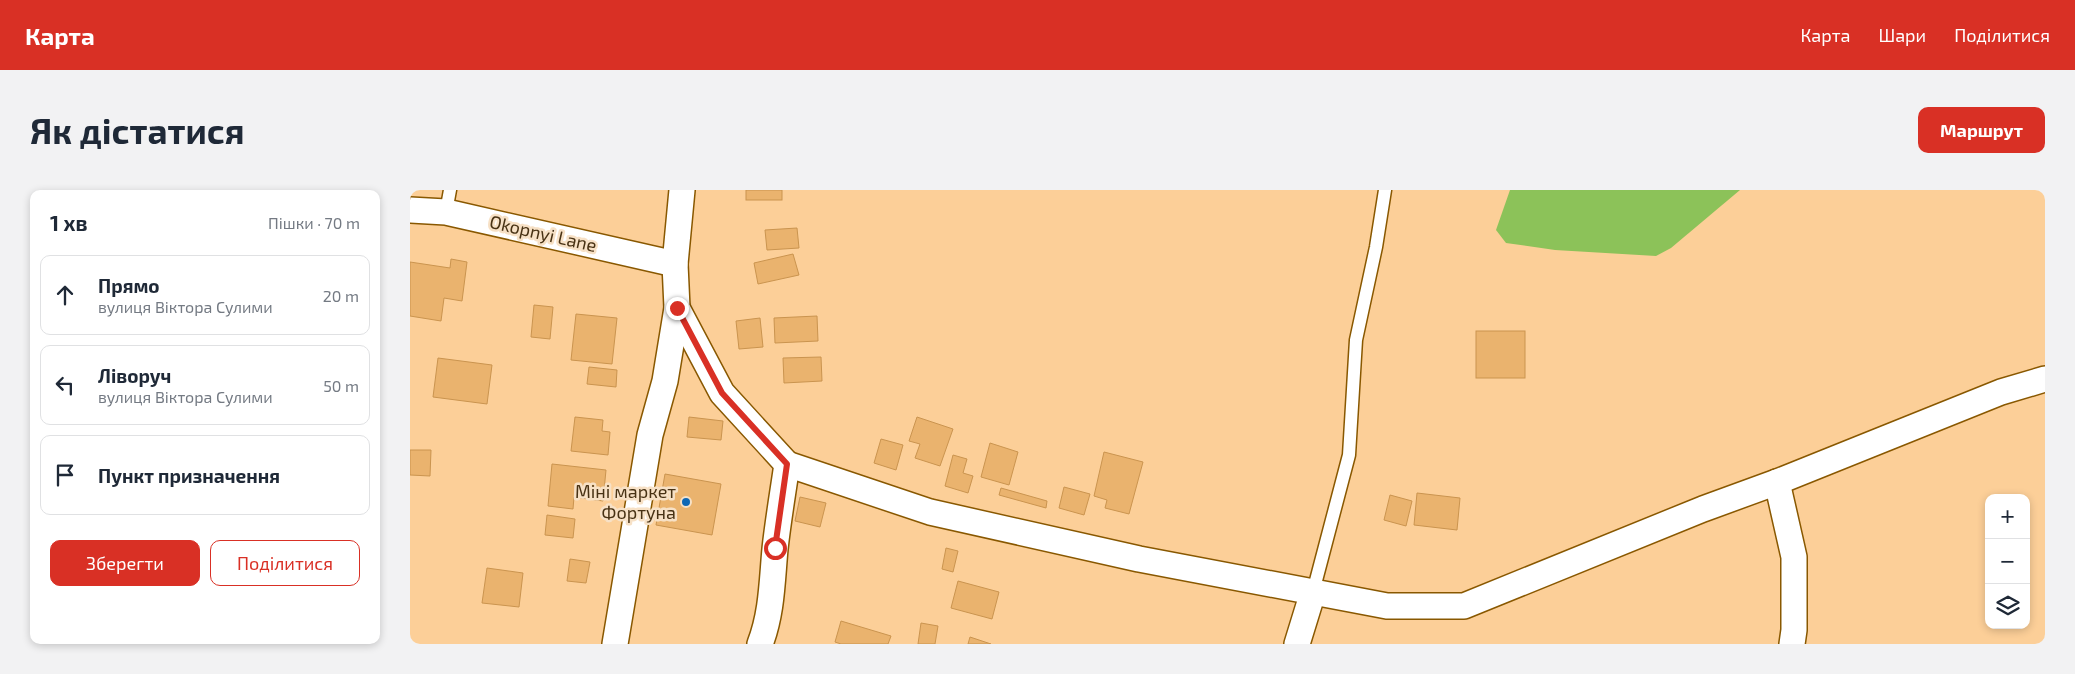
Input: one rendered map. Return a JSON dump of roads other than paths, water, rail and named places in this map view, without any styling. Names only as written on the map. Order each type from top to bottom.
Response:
[{"type":"street","points":[[615,644],[650,435],[665,381],[677,308],[675,264],[682,190]]},
{"type":"street","name":"Okopnyi Lane","points":[[410,210],[448,201],[675,264]]},
{"type":"street","points":[[677,308],[722,393],[787,464],[930,512],[1140,559],[1387,606],[1464,606],[1703,509],[1777,482],[2001,392],[2045,379]]},
{"type":"street","points":[[760,644],[766,628],[773,584],[775,548],[787,464]]},
{"type":"street","points":[[1777,482],[1794,557],[1794,630],[1792,644]]},
{"type":"street","points":[[1297,644],[1313,592]]},
{"type":"lane","points":[[1313,592],[1349,455],[1356,340],[1376,247],[1385,190]]},
{"type":"place","name":"Міні маркет Фортуна","points":[[686,502]]}]
